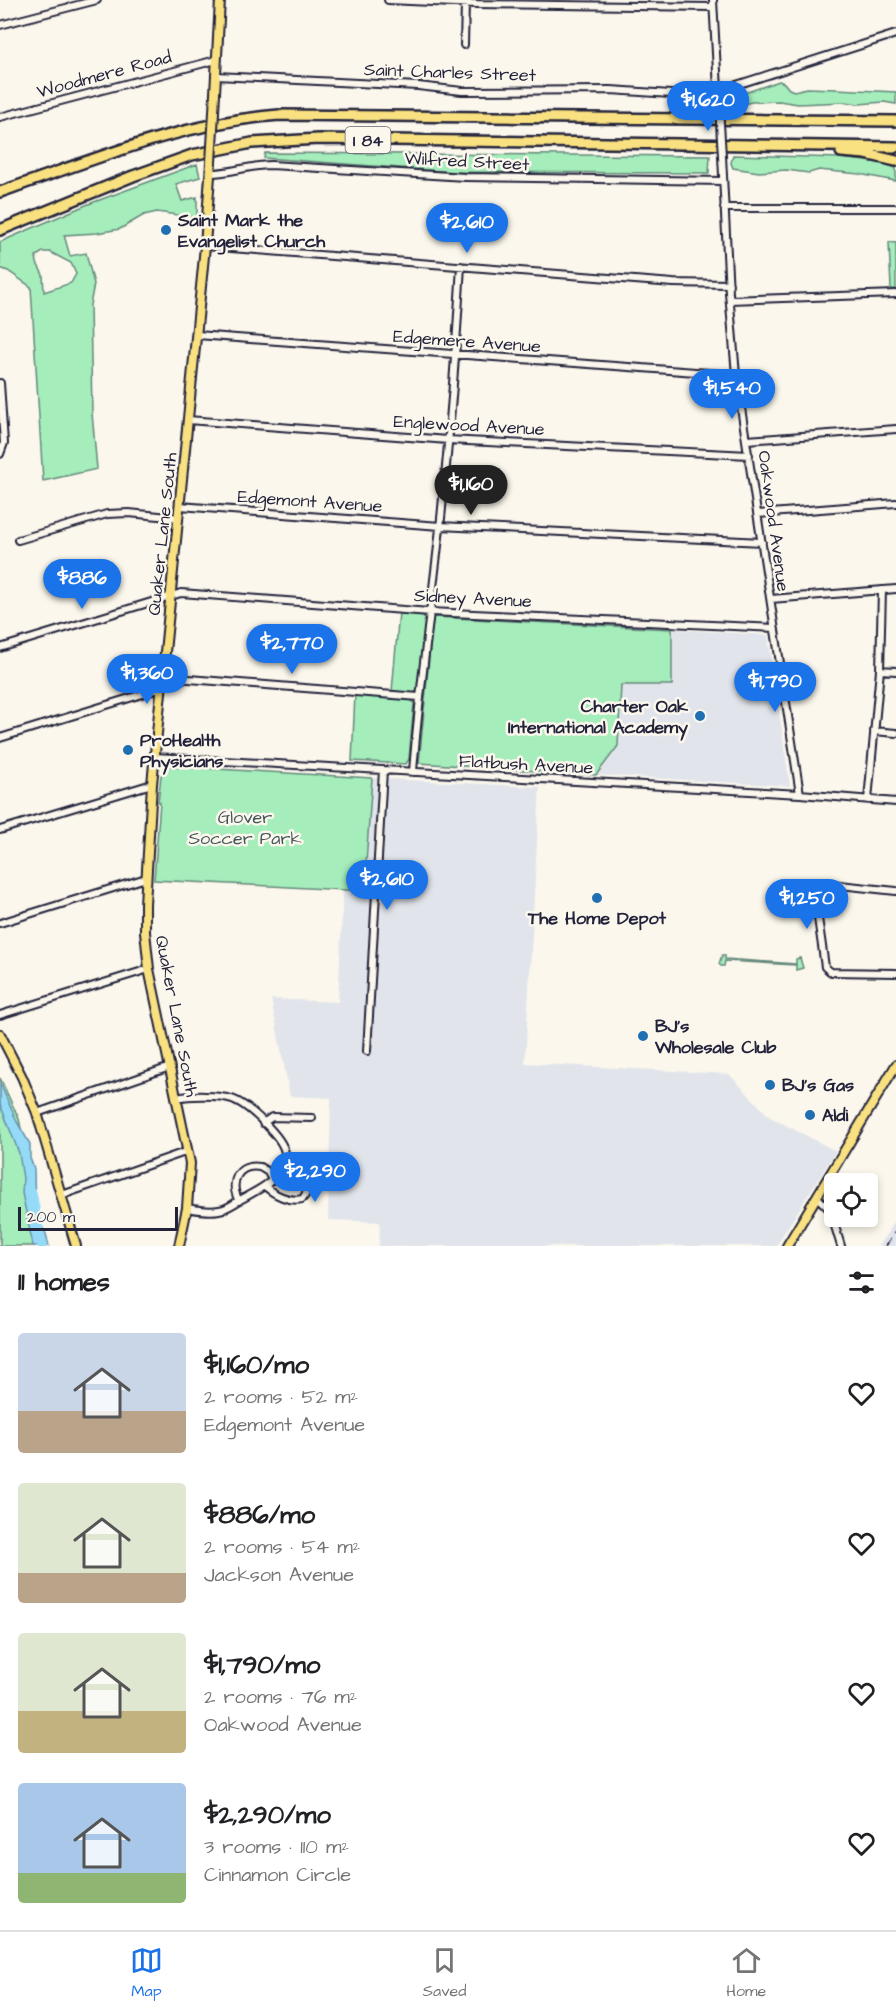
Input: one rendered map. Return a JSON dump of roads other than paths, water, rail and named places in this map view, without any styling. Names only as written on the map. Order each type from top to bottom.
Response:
[{"type":"highway","name":"I 84","points":[[0,192],[186,130],[236,119],[279,114],[896,121]]},
{"type":"highway","points":[[862,121],[896,115]]},
{"type":"highway","name":"I 84","points":[[0,230],[179,159],[217,149],[265,142],[318,139],[896,147]]},
{"type":"highway","points":[[813,146],[896,161]]},
{"type":"highway","points":[[0,186],[27,178],[52,175]]},
{"type":"highway","points":[[0,226],[33,217]]},
{"type":"main road","name":"Quaker Lane South","points":[[178,1246],[187,1208],[190,1179],[188,1151],[149,969],[145,932],[146,878],[152,784],[205,246],[220,0]]},
{"type":"main road","points":[[0,1034],[38,1113],[76,1246]]},
{"type":"main road","points":[[787,1246],[896,1065]]},
{"type":"street","points":[[0,25],[97,0]]},
{"type":"street","points":[[388,0],[465,4],[713,3]]},
{"type":"street","name":"Oakwood Avenue","points":[[713,3],[736,375],[800,794]]},
{"type":"street","points":[[464,45],[465,4]]},
{"type":"street","name":"Saint Charles Street","points":[[216,76],[418,86],[462,91],[610,90],[708,94],[896,34]]},
{"type":"street","name":"Woodmere Road","points":[[0,117],[216,60]]},
{"type":"street","name":"Wilfred Street","points":[[211,173],[257,165],[272,165],[465,177],[723,181]]},
{"type":"street","points":[[724,208],[896,208]]},
{"type":"street","points":[[205,246],[673,283],[729,284]]},
{"type":"street","points":[[413,772],[419,696],[440,526],[456,355],[461,266]]},
{"type":"street","points":[[730,300],[896,294]]},
{"type":"street","name":"Edgemere Avenue","points":[[196,335],[736,375]]},
{"type":"street","points":[[0,383],[4,441],[0,454]]},
{"type":"street","name":"Englewood Avenue","points":[[188,420],[448,440],[749,455]]},
{"type":"street","points":[[747,440],[896,429]]},
{"type":"street","points":[[758,514],[896,503]]},
{"type":"street","name":"Edgemont Avenue","points":[[180,506],[440,526],[762,542]]},
{"type":"street","points":[[18,540],[107,514],[129,513],[179,518]]},
{"type":"street","points":[[771,599],[896,589]]},
{"type":"street","points":[[868,800],[880,670],[882,590]]},
{"type":"street","name":"Sidney Avenue","points":[[0,648],[182,592],[430,612],[774,628]]},
{"type":"street","points":[[880,670],[896,671]]},
{"type":"street","points":[[163,677],[419,696]]},
{"type":"street","points":[[0,738],[162,688]]},
{"type":"street","points":[[874,731],[896,733]]},
{"type":"street","name":"Flatbush Avenue","points":[[155,757],[800,794],[896,802]]},
{"type":"street","points":[[367,1051],[383,771]]},
{"type":"street","points":[[0,830],[152,784]]},
{"type":"street","points":[[0,923],[146,878]]},
{"type":"street","points":[[896,891],[820,883],[814,890],[827,970],[831,972],[896,973]]},
{"type":"street","points":[[0,1015],[149,969]]},
{"type":"street","points":[[38,1113],[170,1066]]},
{"type":"street","points":[[177,1098],[184,1096],[231,1099],[263,1123],[279,1138],[283,1146],[282,1169],[265,1186],[219,1210],[187,1208]]},
{"type":"street","points":[[263,1123],[272,1117],[312,1118]]},
{"type":"street","points":[[62,1194],[188,1151]]},
{"type":"street","points":[[239,1201],[234,1185],[236,1175],[243,1168],[260,1167],[268,1172],[272,1180]]},
{"type":"street","points":[[265,1186],[271,1192],[291,1200],[302,1199],[306,1195],[308,1189],[305,1179],[282,1169]]},
{"type":"street","points":[[818,1197],[830,1210],[841,1246]]},
{"type":"water","points":[[0,1083],[17,1122],[30,1144],[30,1158],[34,1169],[35,1213],[46,1234],[49,1246],[33,1246],[22,1193],[23,1179],[19,1153],[0,1104]]},
{"type":"waterway","points":[[32,1192],[42,1246]]},
{"type":"railway","points":[[886,1246],[896,1230]]},
{"type":"place","name":"Saint Mark the Evangelist Church","points":[[166,230]]},
{"type":"place","name":"Charter Oak International Academy","points":[[700,716]]},
{"type":"place","name":"ProHealth Physicians","points":[[128,750]]},
{"type":"place","name":"The Home Depot","points":[[597,898]]},
{"type":"place","name":"BJ's Wholesale Club","points":[[643,1036]]},
{"type":"place","name":"BJ's Gas","points":[[770,1085]]},
{"type":"place","name":"Aldi","points":[[810,1115]]},
{"type":"park label","name":"Glover Soccer Park","points":[[245,827]]}]
